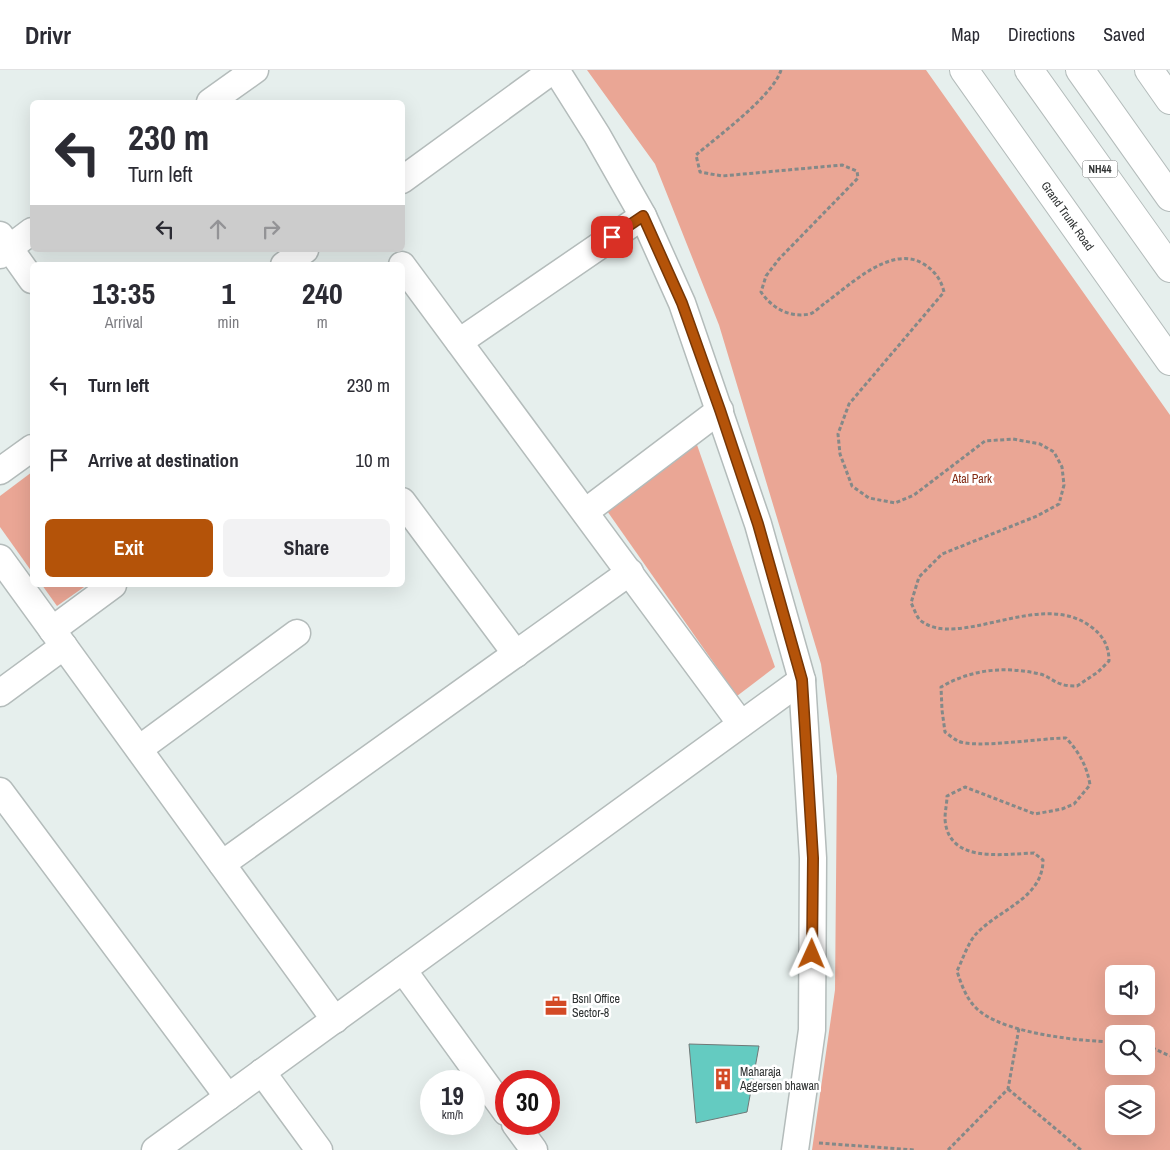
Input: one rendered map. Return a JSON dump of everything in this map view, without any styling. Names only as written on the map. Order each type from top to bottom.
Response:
[{"type":"main road","name":"Grand Trunk Road","points":[[964,70],[1170,361]]},
{"type":"main road","name":"NH44","points":[[1029,70],[1170,268]]},
{"type":"main road","points":[[1080,70],[1170,197]]},
{"type":"main road","points":[[1149,70],[1170,100]]},
{"type":"street","points":[[213,100],[255,70]]},
{"type":"street","points":[[405,178],[555,70],[597,135],[643,216],[682,303],[758,524],[802,680],[813,858],[812,1030],[796,1146]]},
{"type":"street","points":[[459,342],[643,216]]},
{"type":"street","points":[[30,232],[3,246],[30,278]]},
{"type":"street","points":[[288,262],[302,252]]},
{"type":"street","points":[[405,269],[741,724]]},
{"type":"street","points":[[585,512],[720,410]]},
{"type":"street","points":[[0,471],[30,449]]},
{"type":"street","points":[[405,505],[516,654]]},
{"type":"street","points":[[0,558],[335,1020]]},
{"type":"street","points":[[222,864],[630,572]]},
{"type":"street","points":[[0,693],[111,587]]},
{"type":"street","points":[[139,749],[297,633]]},
{"type":"street","points":[[156,1150],[802,680]]},
{"type":"street","points":[[0,791],[228,1097]]},
{"type":"street","points":[[403,970],[495,1097]]},
{"type":"street","points":[[262,1072],[318,1150]]},
{"type":"street","points":[[523,1135],[534,1150]]},
{"type":"path","points":[[780,70],[778,80],[757,102],[696,155],[700,172],[722,176],[842,165],[857,171],[858,178],[779,259],[766,276],[761,292],[770,305],[790,314],[811,314],[880,263],[899,260],[918,260],[932,268],[942,282],[944,292],[849,404],[838,434],[840,454],[852,486],[869,498],[894,503],[914,495],[985,441],[1013,439],[1040,444],[1054,452],[1062,468],[1064,485],[1060,504],[1037,516],[942,554],[919,577],[911,603],[919,619],[935,628],[974,627],[1042,612],[1079,618],[1096,631],[1108,647],[1108,661],[1098,672],[1077,686],[1062,685],[1042,674],[1012,669],[976,671],[956,678],[941,688],[945,732],[958,742],[975,745],[1041,738],[1066,738],[1074,746],[1088,769],[1090,785],[1074,804],[1062,809],[1035,814],[965,787],[947,796],[945,819],[951,839],[962,848],[986,855],[1034,853],[1043,860],[1043,873],[1026,897],[976,933],[957,971],[964,992],[982,1013],[1002,1024],[1044,1035],[1105,1041]]},
{"type":"path","points":[[948,1150],[1008,1089],[1019,1028]]},
{"type":"path","points":[[1155,1049],[1170,1056]]},
{"type":"path","points":[[1008,1089],[1081,1150]]},
{"type":"path","points":[[796,1146],[915,1150]]},
{"type":"green space","name":"Atal Park","points":[[587,70],[926,70],[1170,415],[1170,1150],[812,1150],[835,990],[837,776],[821,664],[719,325],[655,164]]},
{"type":"green space","points":[[696,442],[775,667],[737,696],[605,508]]},
{"type":"green space","points":[[30,474],[30,569],[0,527],[0,496]]},
{"type":"green space","points":[[43,587],[84,587],[57,606]]},
{"type":"building","name":"Maharaja Aggersen bhawan","points":[[689,1044],[759,1046],[747,1112],[696,1123]]},
{"type":"place","name":"Bsnl Office Sector-8","points":[[556,1006]]},
{"type":"place","name":"Maharaja Aggersen bhawan","points":[[723,1079]]},
{"type":"route","points":[[612,237],[643,216],[682,303],[758,524],[802,680],[813,858],[812,954]]}]
